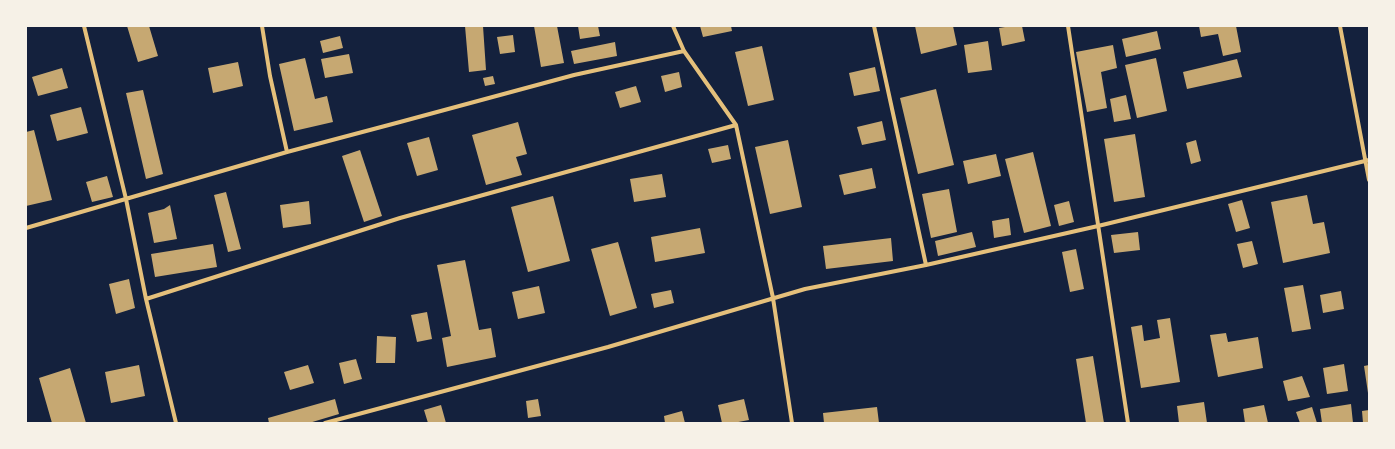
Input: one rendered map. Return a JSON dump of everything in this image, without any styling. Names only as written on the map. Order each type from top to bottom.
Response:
[{"type":"street","points":[[84,26],[126,199],[146,299],[176,423]]},
{"type":"street","points":[[262,26],[270,76],[287,152]]},
{"type":"street","points":[[673,26],[684,51],[736,125],[773,298],[792,423]]},
{"type":"street","points":[[874,26],[926,265]]},
{"type":"street","points":[[1073,26],[1068,27],[1128,423]]},
{"type":"street","points":[[1340,26],[1367,161],[1369,180]]},
{"type":"street","points":[[26,228],[287,152],[574,75],[684,51]]},
{"type":"street","points":[[146,299],[400,218],[736,125]]},
{"type":"street","points":[[325,423],[608,347],[805,289],[926,265],[1098,226],[1367,161]]},
{"type":"building","points":[[127,26],[149,26],[158,56],[138,62]]},
{"type":"building","points":[[465,26],[483,26],[486,70],[469,72]]},
{"type":"building","points":[[534,26],[557,26],[564,63],[541,67]]},
{"type":"building","points":[[578,26],[598,26],[600,36],[580,39]]},
{"type":"building","points":[[700,26],[731,26],[732,31],[703,37]]},
{"type":"building","points":[[915,26],[953,26],[957,45],[921,54]]},
{"type":"building","points":[[1022,26],[1025,41],[1002,46],[999,28]]},
{"type":"building","points":[[1199,26],[1236,26],[1241,52],[1223,56],[1218,34],[1201,37]]},
{"type":"building","points":[[1157,31],[1161,49],[1126,57],[1122,39]]},
{"type":"building","points":[[513,35],[515,52],[500,54],[497,37]]},
{"type":"building","points":[[340,36],[343,48],[323,53],[320,41]]},
{"type":"building","points":[[988,41],[992,70],[968,73],[964,45]]},
{"type":"building","points":[[615,42],[617,56],[574,64],[571,51]]},
{"type":"building","points":[[1113,45],[1117,68],[1101,72],[1107,108],[1087,112],[1076,52]]},
{"type":"building","points":[[762,46],[774,100],[748,106],[735,52]]},
{"type":"building","points":[[349,54],[353,73],[325,78],[321,59]]},
{"type":"building","points":[[305,58],[315,99],[327,96],[333,122],[294,131],[279,64]]},
{"type":"building","points":[[1156,58],[1167,111],[1137,118],[1125,65]]},
{"type":"building","points":[[1237,59],[1242,77],[1187,89],[1183,72]]},
{"type":"building","points":[[238,62],[243,86],[213,93],[208,68]]},
{"type":"building","points":[[875,67],[880,91],[854,96],[849,73]]},
{"type":"building","points":[[62,68],[68,88],[38,96],[32,77]]},
{"type":"building","points":[[679,72],[682,87],[665,92],[661,76]]},
{"type":"building","points":[[493,76],[495,84],[485,86],[483,78]]},
{"type":"building","points":[[636,86],[641,102],[620,108],[615,92]]},
{"type":"building","points":[[936,89],[954,165],[918,174],[900,98]]},
{"type":"building","points":[[143,90],[163,174],[146,179],[126,93]]},
{"type":"building","points":[[1126,95],[1131,119],[1114,122],[1110,99]]},
{"type":"building","points":[[81,107],[88,133],[57,141],[50,115]]},
{"type":"building","points":[[882,121],[886,140],[862,145],[857,127]]},
{"type":"building","points":[[518,122],[527,154],[516,157],[522,175],[486,185],[472,135]]},
{"type":"building","points":[[34,130],[52,200],[26,206],[26,132]]},
{"type":"building","points":[[1135,134],[1145,197],[1114,202],[1104,139]]},
{"type":"building","points":[[429,137],[438,170],[417,176],[407,143]]},
{"type":"building","points":[[788,140],[802,207],[770,214],[755,147]]},
{"type":"building","points":[[1196,140],[1201,161],[1191,164],[1186,143]]},
{"type":"building","points":[[728,145],[731,159],[712,163],[708,149]]},
{"type":"building","points":[[360,150],[382,216],[364,222],[342,156]]},
{"type":"building","points":[[1033,152],[1051,226],[1024,233],[1005,159]]},
{"type":"building","points":[[996,154],[1001,176],[968,184],[963,161]]},
{"type":"building","points":[[872,168],[876,188],[844,195],[839,175]]},
{"type":"building","points":[[662,174],[666,197],[634,202],[630,179]]},
{"type":"building","points":[[107,176],[113,197],[92,202],[86,182]]},
{"type":"building","points":[[949,189],[957,232],[931,238],[922,194]]},
{"type":"building","points":[[226,192],[241,249],[228,252],[214,195]]},
{"type":"building","points":[[1307,195],[1313,224],[1324,222],[1330,253],[1283,263],[1271,202]]},
{"type":"building","points":[[553,196],[570,261],[528,272],[511,207]]},
{"type":"building","points":[[1242,200],[1250,228],[1236,232],[1228,204]]},
{"type":"building","points":[[309,201],[311,224],[283,228],[280,205]]},
{"type":"building","points":[[1069,201],[1074,222],[1059,226],[1054,205]]},
{"type":"building","points":[[170,205],[177,239],[154,243],[148,213],[164,209]]},
{"type":"building","points":[[1009,218],[1011,235],[994,238],[992,221]]},
{"type":"building","points":[[700,228],[705,253],[655,262],[651,237]]},
{"type":"building","points":[[972,232],[976,247],[938,256],[935,241]]},
{"type":"building","points":[[1138,232],[1140,250],[1114,253],[1111,235]]},
{"type":"building","points":[[891,238],[893,261],[826,269],[823,246]]},
{"type":"building","points":[[1252,241],[1258,264],[1243,268],[1237,244]]},
{"type":"building","points":[[618,242],[637,308],[610,316],[591,249]]},
{"type":"building","points":[[213,244],[217,267],[155,277],[151,254]]},
{"type":"building","points":[[1076,249],[1084,289],[1070,292],[1062,252]]},
{"type":"building","points":[[465,260],[479,330],[491,328],[496,357],[447,367],[442,338],[451,336],[437,265]]},
{"type":"building","points":[[129,279],[135,308],[116,314],[109,284]]},
{"type":"building","points":[[1303,285],[1311,329],[1292,332],[1284,288]]},
{"type":"building","points":[[539,286],[545,313],[518,319],[512,292]]},
{"type":"building","points":[[671,290],[674,303],[654,308],[651,294]]},
{"type":"building","points":[[1341,291],[1344,309],[1323,313],[1320,295]]},
{"type":"building","points":[[427,312],[432,339],[417,342],[411,315]]},
{"type":"building","points":[[1170,318],[1180,382],[1141,388],[1131,327],[1142,325],[1144,341],[1160,338],[1157,320]]},
{"type":"building","points":[[1226,333],[1228,342],[1258,337],[1263,368],[1218,377],[1210,335]]},
{"type":"building","points":[[377,336],[396,337],[395,363],[376,363]]},
{"type":"building","points":[[1093,356],[1104,423],[1086,423],[1076,359]]},
{"type":"building","points":[[356,359],[362,379],[344,384],[339,363]]},
{"type":"building","points":[[1344,364],[1348,391],[1327,394],[1323,368]]},
{"type":"building","points":[[139,365],[145,396],[111,403],[105,372]]},
{"type":"building","points":[[308,365],[314,383],[290,390],[284,372]]},
{"type":"building","points":[[1369,365],[1369,393],[1368,393],[1364,366]]},
{"type":"building","points":[[70,368],[86,423],[52,423],[39,378]]},
{"type":"building","points":[[1302,376],[1310,397],[1288,401],[1283,381]]},
{"type":"building","points":[[335,399],[339,414],[309,423],[269,423],[268,418]]},
{"type":"building","points":[[538,399],[541,416],[528,418],[526,401]]},
{"type":"building","points":[[744,399],[749,420],[733,423],[722,423],[718,405]]},
{"type":"building","points":[[1204,402],[1207,423],[1179,423],[1177,406]]},
{"type":"building","points":[[1351,404],[1353,423],[1322,423],[1320,409]]},
{"type":"building","points":[[441,405],[446,423],[428,423],[424,410]]},
{"type":"building","points":[[1264,405],[1268,423],[1245,423],[1243,409]]},
{"type":"building","points":[[877,407],[879,423],[824,423],[823,413]]},
{"type":"building","points":[[1312,407],[1317,423],[1300,423],[1296,412]]},
{"type":"building","points":[[1369,410],[1369,423],[1363,423],[1362,411]]},
{"type":"building","points":[[682,411],[685,423],[665,423],[664,416]]}]
